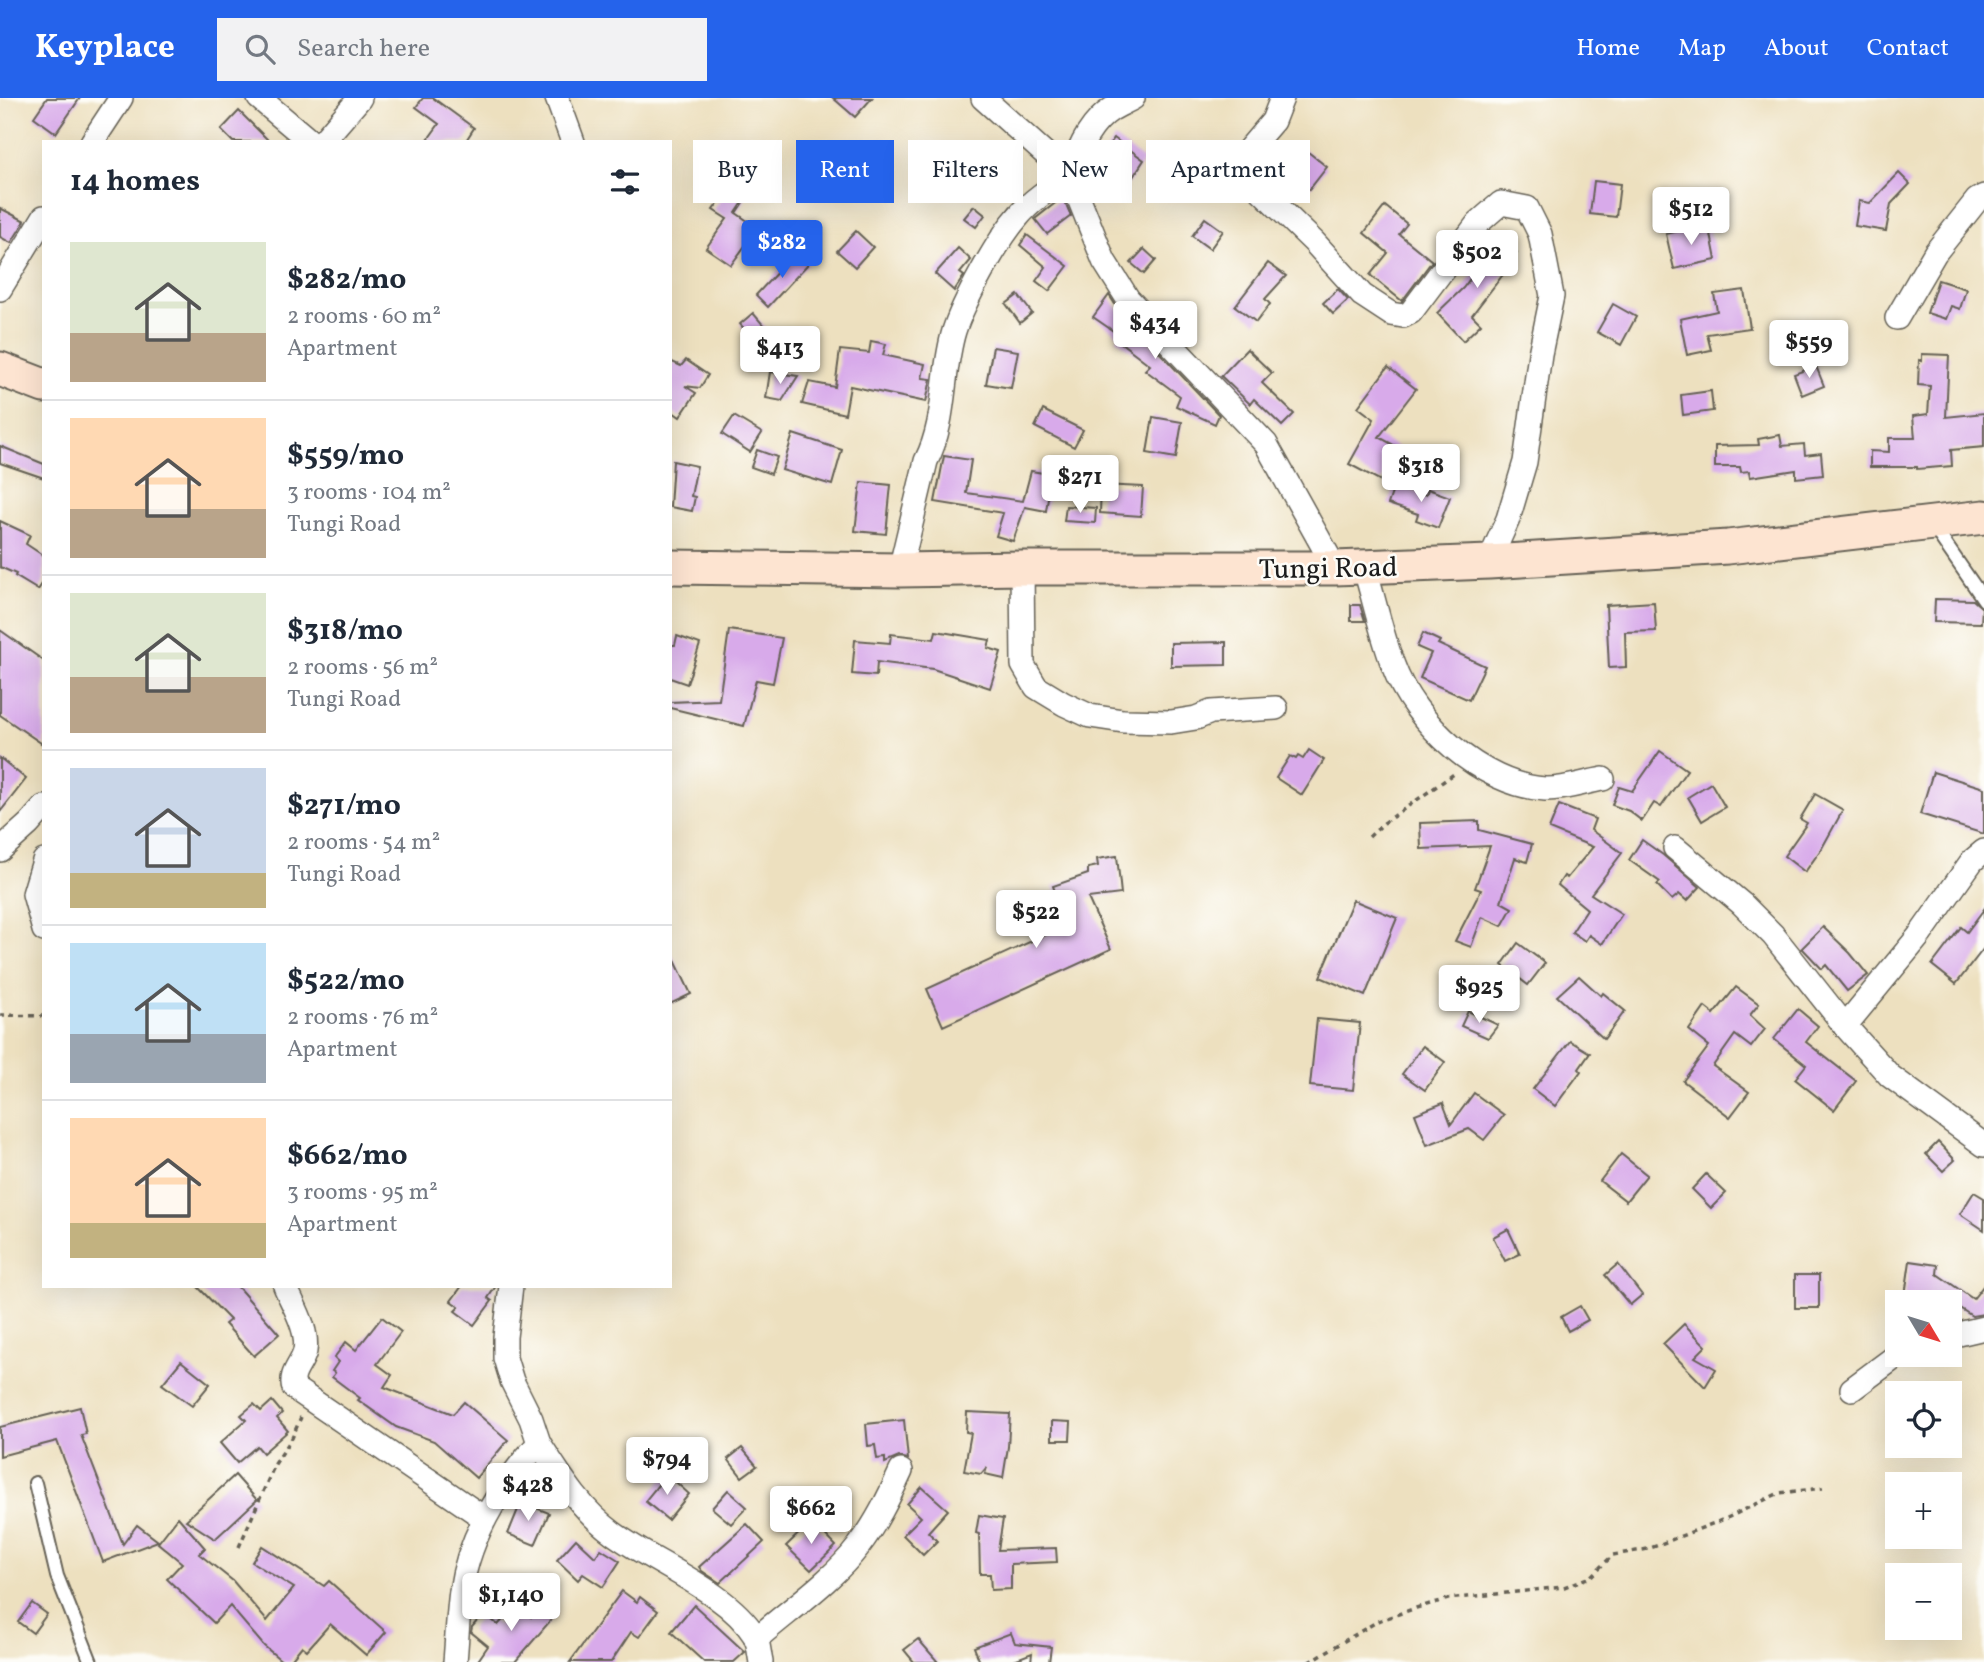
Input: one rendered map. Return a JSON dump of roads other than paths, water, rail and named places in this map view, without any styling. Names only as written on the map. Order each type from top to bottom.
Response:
[{"type":"main road","points":[[0,369],[42,385]]},
{"type":"main road","name":"Tungi Road","points":[[672,567],[900,570],[1350,567],[1489,562],[1728,547],[1984,517]]},
{"type":"street","points":[[93,140],[121,98]]},
{"type":"street","points":[[259,98],[309,140]]},
{"type":"street","points":[[323,140],[360,98]]},
{"type":"street","points":[[557,98],[572,140]]},
{"type":"street","points":[[983,98],[1037,146]]},
{"type":"street","points":[[1085,140],[1110,110],[1133,98]]},
{"type":"street","points":[[1282,98],[1273,121],[1238,162],[1239,169],[1314,242],[1362,295],[1391,314],[1403,316],[1411,312],[1478,223],[1501,203],[1527,208],[1540,234],[1552,296],[1540,354],[1525,462],[1508,519],[1489,562]]},
{"type":"street","points":[[1897,318],[1935,253],[1977,200],[1984,196]]},
{"type":"street","points":[[900,570],[926,461],[934,446],[941,418],[954,331],[979,280],[1016,218],[1037,199]]},
{"type":"street","points":[[1081,203],[1104,261],[1128,299],[1266,444],[1350,567],[1394,667],[1414,704],[1448,743],[1470,761],[1510,781],[1534,787],[1548,789],[1603,779]]},
{"type":"street","points":[[0,289],[42,220]]},
{"type":"street","points":[[1022,568],[1023,665],[1037,687],[1064,704],[1090,716],[1159,721],[1196,718],[1211,712],[1276,708]]},
{"type":"street","points":[[0,850],[42,809]]},
{"type":"street","points":[[1675,848],[1742,904],[1773,935],[1845,1027],[1890,1076],[1984,1145]]},
{"type":"street","points":[[1845,1027],[1919,936],[1972,861],[1984,851]]},
{"type":"street","points":[[42,867],[34,894],[42,923]]},
{"type":"street","points":[[286,1288],[304,1331],[305,1340],[304,1354],[292,1375],[292,1385],[308,1399],[388,1450],[484,1518]]},
{"type":"street","points":[[511,1288],[505,1358],[539,1443],[575,1500],[612,1533],[705,1589],[741,1619],[757,1639],[761,1662]]},
{"type":"street","points":[[1962,1333],[1984,1328]]},
{"type":"street","points":[[1852,1389],[1885,1364]]},
{"type":"street","points":[[455,1662],[461,1590],[484,1518],[519,1465],[539,1443]]},
{"type":"street","points":[[757,1639],[857,1550],[871,1530],[901,1471]]},
{"type":"lane","points":[[1931,523],[1984,600]]},
{"type":"lane","points":[[35,1483],[57,1576],[91,1662]]}]
